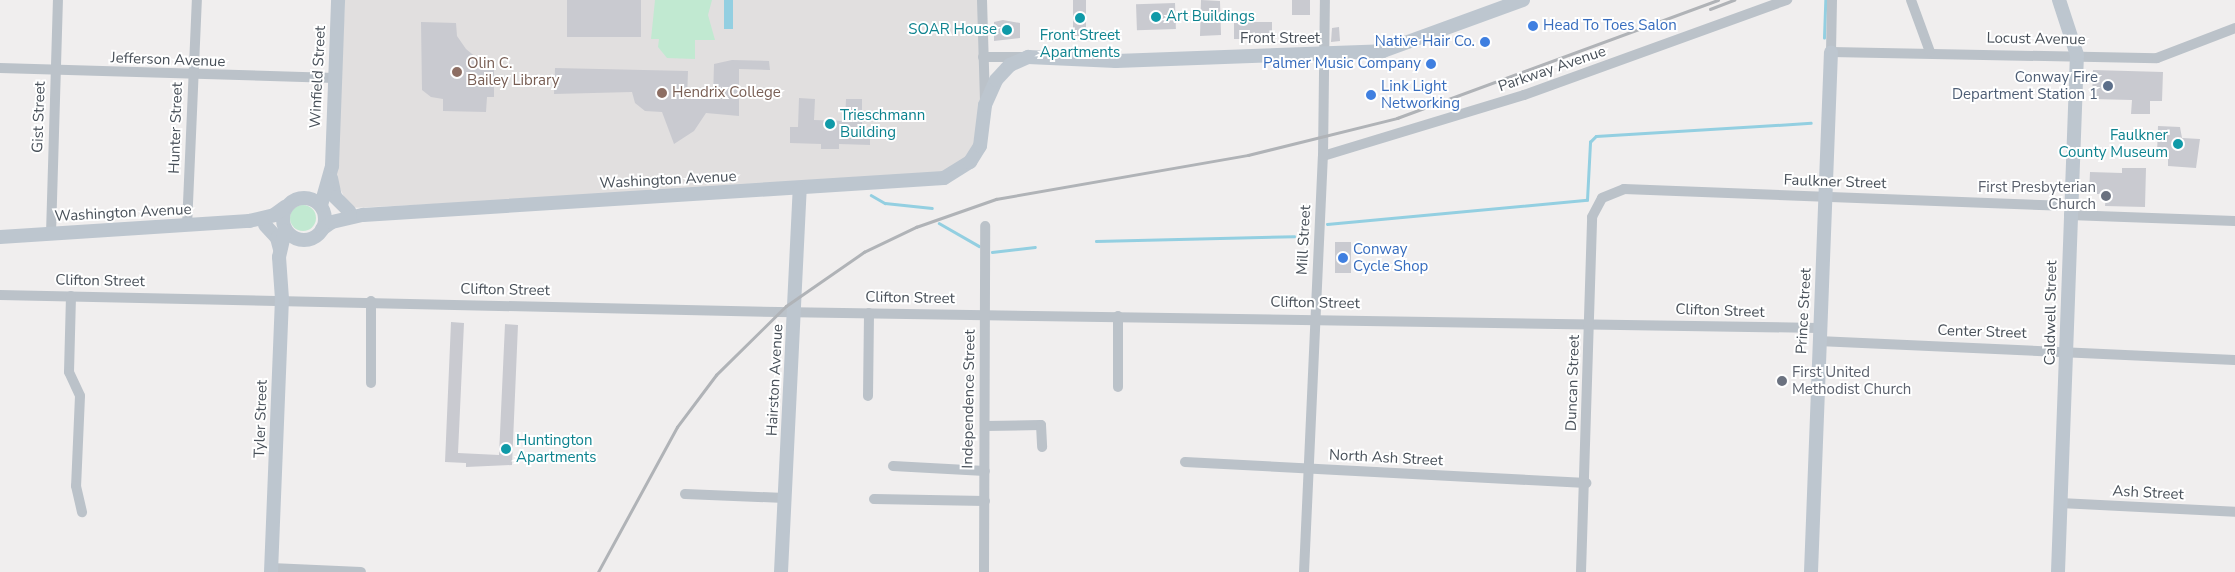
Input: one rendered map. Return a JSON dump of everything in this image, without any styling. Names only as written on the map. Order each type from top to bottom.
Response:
[{"type":"street","name":"Gist Street","points":[[51,234],[58,0]]},
{"type":"street","name":"Hunter Street","points":[[187,226],[197,0]]},
{"type":"street","name":"Winfield Street","points":[[322,206],[331,178],[330,156],[338,0]]},
{"type":"street","points":[[982,0],[985,105]]},
{"type":"street","name":"Mill Street","points":[[1304,572],[1323,156],[1325,0]]},
{"type":"street","name":"Front Street","points":[[984,57],[1028,57],[1080,61],[1324,56],[1383,51],[1523,0]]},
{"type":"street","name":"Parkway Avenue","points":[[1323,156],[1528,94],[1787,0]]},
{"type":"street","points":[[1831,52],[1832,0]]},
{"type":"street","points":[[1911,0],[1930,52]]},
{"type":"street","name":"Caldwell Street","points":[[2058,572],[2077,55],[2060,0]]},
{"type":"street","name":"Locust Avenue","points":[[1831,52],[1930,52],[2157,58],[2235,28]]},
{"type":"street","name":"Prince Street","points":[[1811,572],[1831,52]]},
{"type":"street","points":[[985,105],[999,75],[1028,57]]},
{"type":"street","name":"Jefferson Avenue","points":[[0,68],[193,76],[335,78]]},
{"type":"street","name":"Washington Avenue","points":[[322,229],[332,222],[364,215],[800,189],[944,178],[970,162],[985,128],[985,105]]},
{"type":"street","name":"Winfield Street","points":[[304,199],[319,186],[330,156]]},
{"type":"street","points":[[331,178],[335,197],[349,210]]},
{"type":"street","name":"Hairston Avenue","points":[[781,572],[800,189]]},
{"type":"street","name":"Faulkner Street","points":[[1602,198],[1624,190],[1825,198],[2235,221]]},
{"type":"street","name":"Duncan Street","points":[[1581,572],[1586,483],[1592,217],[1602,198]]},
{"type":"street","points":[[282,266],[290,248],[322,229],[322,206],[304,199],[286,207],[284,229],[305,238]]},
{"type":"street","name":"Washington Avenue","points":[[322,206],[349,210],[364,215]]},
{"type":"street","name":"Washington Avenue","points":[[0,237],[249,222],[274,215],[286,207]]},
{"type":"street","name":"Washington Avenue","points":[[249,222],[284,229]]},
{"type":"street","points":[[265,225],[277,238],[280,249]]},
{"type":"street","name":"Independence Street","points":[[984,572],[985,226]]},
{"type":"street","name":"Tyler Street","points":[[271,570],[282,299],[280,249],[284,229]]},
{"type":"street","name":"Clifton Street","points":[[0,295],[282,299],[795,312],[1315,318],[1590,324],[1819,335]]},
{"type":"street","points":[[71,296],[69,372],[80,396],[76,486],[82,512]]},
{"type":"street","points":[[371,301],[371,383]]},
{"type":"street","points":[[868,396],[870,313]]},
{"type":"street","points":[[1118,316],[1118,387]]},
{"type":"street","name":"Center Street","points":[[1819,335],[2235,360]]},
{"type":"street","points":[[985,426],[1041,425],[1042,447]]},
{"type":"street","name":"North Ash Street","points":[[1185,462],[1309,470],[1586,483]]},
{"type":"street","points":[[893,466],[985,471]]},
{"type":"street","points":[[685,494],[785,498]]},
{"type":"street","points":[[874,499],[984,501]]},
{"type":"street","name":"Ash Street","points":[[2060,503],[2235,512]]},
{"type":"street","points":[[271,570],[361,572]]},
{"type":"shaded area","name":"Hendrix College","points":[[345,0],[982,0],[985,128],[970,162],[924,181],[350,208],[336,181]]},
{"type":"green space","points":[[655,0],[712,0],[708,15],[715,40],[695,40],[695,59],[667,58],[658,47],[659,39],[651,39]]},
{"type":"green space","points":[[303,205],[312,209],[316,218],[312,227],[303,231],[294,227],[290,218],[294,209]]},
{"type":"water","points":[[724,0],[733,0],[733,29],[724,29]]},
{"type":"building","points":[[567,0],[641,0],[641,37],[567,37]]},
{"type":"building","name":"Front Street Apartments","points":[[1073,0],[1086,0],[1086,36],[1073,36]]},
{"type":"building","points":[[1201,0],[1220,1],[1221,35],[1200,36]]},
{"type":"building","points":[[1292,0],[1310,0],[1310,15],[1292,15]]},
{"type":"building","name":"Art Buildings","points":[[1175,3],[1176,29],[1137,30],[1136,4]]},
{"type":"building","name":"SOAR House","points":[[1003,20],[1020,23],[1020,38],[994,41],[994,22]]},
{"type":"building","name":"Olin C. Bailey Library","points":[[421,22],[456,23],[457,36],[466,49],[483,63],[494,64],[494,97],[487,97],[486,112],[443,111],[443,99],[431,97],[422,90]]},
{"type":"building","points":[[1234,22],[1272,22],[1272,39],[1234,39]]},
{"type":"building","points":[[1339,27],[1340,41],[1331,42],[1332,28]]},
{"type":"building","points":[[732,60],[769,61],[770,70],[739,69],[739,116],[706,113],[694,131],[674,144],[662,112],[645,111],[635,103],[632,92],[554,94],[555,68],[688,71],[687,99],[713,99],[714,64]]},
{"type":"building","points":[[2093,70],[2163,72],[2162,101],[2150,101],[2150,114],[2131,114],[2132,100],[2092,99]]},
{"type":"building","name":"Trieschmann Building","points":[[799,98],[815,99],[814,120],[845,121],[846,99],[862,99],[862,129],[870,129],[870,145],[839,144],[839,149],[821,149],[821,144],[790,143],[790,127],[798,127]]},
{"type":"building","name":"Faulkner County Museum","points":[[2158,126],[2180,127],[2182,138],[2200,139],[2196,168],[2168,166],[2168,154],[2157,153]]},
{"type":"building","points":[[2122,168],[2146,168],[2145,207],[2105,206],[2106,194],[2089,194],[2090,172],[2122,173]]},
{"type":"building","name":"Conway Cycle Shop","points":[[1335,242],[1351,242],[1351,273],[1335,273]]},
{"type":"building","points":[[451,322],[464,323],[458,453],[499,455],[505,324],[518,325],[512,465],[466,467],[466,463],[445,462]]},
{"type":"waterway","points":[[1824,38],[1825,0]]},
{"type":"waterway","points":[[1327,224],[1587,200],[1590,142],[1596,136],[1811,123]]},
{"type":"waterway","points":[[871,195],[885,203],[932,208]]},
{"type":"waterway","points":[[939,223],[979,246]]},
{"type":"waterway","points":[[1096,241],[1294,236]]},
{"type":"waterway","points":[[992,252],[1035,247]]},
{"type":"railway","points":[[598,572],[677,427],[716,375],[786,306],[864,252],[916,227],[996,199],[1248,155],[1397,118],[1718,0]]},
{"type":"railway","points":[[1710,9],[1734,0]]},
{"type":"place","name":"Art Buildings","points":[[1156,17]]},
{"type":"place","name":"Front Street Apartments","points":[[1080,18]]},
{"type":"place","name":"Head To Toes Salon","points":[[1533,26]]},
{"type":"place","name":"SOAR House","points":[[1007,30]]},
{"type":"place","name":"Native Hair Co.","points":[[1485,42]]},
{"type":"place","name":"Palmer Music Company","points":[[1431,64]]},
{"type":"place","name":"Olin C. Bailey Library","points":[[457,72]]},
{"type":"place","name":"Conway Fire Department Station 1","points":[[2108,86]]},
{"type":"place","name":"Hendrix College","points":[[662,93]]},
{"type":"place","name":"Link Light Networking","points":[[1371,95]]},
{"type":"place","name":"Trieschmann Building","points":[[830,124]]},
{"type":"place","name":"Faulkner County Museum","points":[[2178,144]]},
{"type":"place","name":"First Presbyterian Church","points":[[2106,196]]},
{"type":"place","name":"Conway Cycle Shop","points":[[1343,258]]},
{"type":"place","name":"First United Methodist Church","points":[[1782,381]]},
{"type":"place","name":"Huntington Apartments","points":[[506,449]]}]
